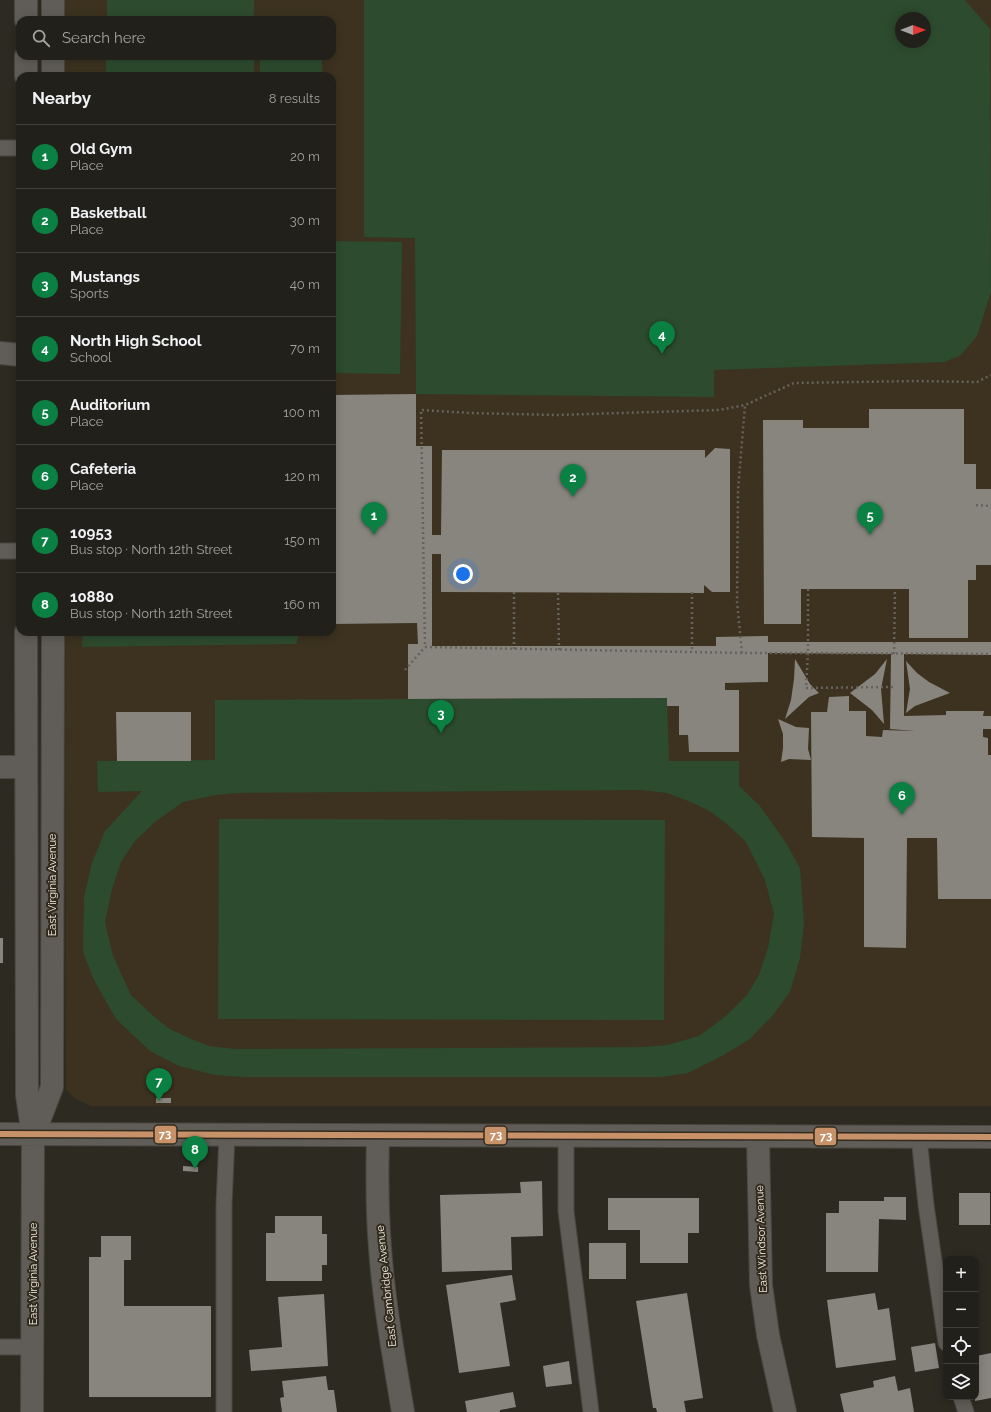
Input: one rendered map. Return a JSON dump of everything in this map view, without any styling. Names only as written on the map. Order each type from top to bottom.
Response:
[{"type":"street","points":[[26,0],[26,16]]},
{"type":"street","points":[[53,0],[53,16]]},
{"type":"street","points":[[26,60],[26,72]]},
{"type":"street","points":[[53,60],[53,72]]},
{"type":"street","points":[[0,353],[16,355]]},
{"type":"street","name":"East Virginia Avenue","points":[[26,636],[27,1095],[33,1135],[32,1412]]},
{"type":"street","name":"East Virginia Avenue","points":[[33,1135],[52,1087],[53,636]]},
{"type":"street","points":[[0,767],[26,767]]},
{"type":"street","points":[[0,1134],[991,1137]]},
{"type":"street","name":"East Cambridge Avenue","points":[[378,1135],[380,1248],[387,1314],[403,1412]]},
{"type":"street","name":"East Windsor Avenue","points":[[758,1136],[761,1284],[768,1335],[785,1412]]},
{"type":"lane","points":[[0,148],[16,148]]},
{"type":"lane","points":[[0,551],[16,551]]},
{"type":"lane","points":[[224,1412],[224,1206],[227,1135]]},
{"type":"lane","points":[[566,1136],[566,1211],[590,1412]]},
{"type":"lane","points":[[919,1137],[926,1205],[944,1328]]},
{"type":"lane","points":[[0,1347],[32,1347]]},
{"type":"lane","points":[[962,1400],[966,1412]]},
{"type":"path","points":[[405,670],[425,647],[421,410],[470,414],[556,415],[719,410],[745,405],[794,383],[976,382],[991,375]]},
{"type":"path","points":[[742,653],[737,602],[738,497],[745,405]]},
{"type":"path","points":[[976,505],[991,506]]},
{"type":"path","points":[[808,589],[808,653],[806,688],[893,687]]},
{"type":"path","points":[[894,654],[895,589]]},
{"type":"path","points":[[514,592],[514,650]]},
{"type":"path","points":[[692,592],[692,651]]},
{"type":"path","points":[[558,593],[559,650]]},
{"type":"path","points":[[425,647],[514,650],[692,651],[742,653],[991,654]]},
{"type":"shaded area","points":[[64,0],[991,0],[991,1106],[91,1106],[74,1098],[66,1089],[65,636],[336,636],[336,72],[64,72],[64,60],[336,60],[336,16],[64,16]]},
{"type":"green space","points":[[107,0],[254,0],[254,16],[107,16]]},
{"type":"green space","points":[[364,0],[965,0],[990,29],[991,292],[977,336],[961,355],[945,362],[714,370],[714,397],[416,394],[415,238],[364,237]]},
{"type":"green space","points":[[106,60],[254,60],[254,72],[106,72]]},
{"type":"green space","points":[[260,60],[322,60],[322,72],[260,72]]},
{"type":"green space","points":[[336,241],[402,242],[400,374],[336,373]]},
{"type":"green space","points":[[83,636],[299,636],[296,644],[82,647]]},
{"type":"green space","points":[[667,698],[669,761],[739,761],[739,786],[760,806],[786,843],[800,868],[804,923],[800,958],[790,992],[773,1015],[750,1039],[722,1056],[688,1073],[661,1077],[243,1077],[215,1075],[179,1066],[150,1051],[116,1019],[94,980],[83,952],[84,897],[92,863],[105,831],[142,791],[98,792],[97,761],[215,760],[215,700]],"holes":[[[641,790],[667,793],[708,810],[727,824],[746,842],[765,880],[774,914],[768,948],[759,975],[747,995],[726,1016],[699,1036],[667,1045],[645,1047],[235,1049],[209,1046],[168,1028],[150,1013],[131,995],[113,956],[105,922],[112,889],[121,862],[134,842],[156,821],[183,802],[216,795],[237,793]]]},
{"type":"green space","points":[[219,819],[665,820],[664,1020],[218,1019]]},
{"type":"building","points":[[416,394],[416,446],[432,446],[432,535],[441,535],[442,450],[705,450],[705,458],[715,448],[730,449],[730,592],[712,592],[704,585],[704,593],[441,592],[441,554],[432,554],[432,646],[716,646],[716,637],[768,636],[768,642],[991,642],[991,655],[904,654],[904,716],[946,715],[946,711],[984,711],[983,716],[991,716],[991,729],[983,729],[983,737],[988,738],[988,755],[991,755],[991,899],[938,899],[937,838],[907,838],[906,948],[864,947],[864,838],[812,837],[811,712],[827,712],[829,697],[849,696],[849,711],[866,711],[866,736],[882,737],[883,730],[915,731],[890,729],[891,654],[768,653],[768,682],[725,683],[725,690],[739,690],[739,752],[689,752],[688,735],[679,735],[679,706],[667,706],[667,698],[408,699],[408,644],[418,644],[417,623],[336,624],[336,395]]},
{"type":"building","points":[[869,409],[964,409],[964,464],[976,464],[976,489],[991,489],[991,565],[976,565],[976,580],[968,580],[968,638],[909,638],[909,589],[801,589],[801,624],[764,624],[763,420],[803,420],[803,428],[869,428]]},
{"type":"building","points":[[795,659],[810,684],[819,693],[809,697],[785,719],[791,700]]},
{"type":"building","points":[[887,659],[881,689],[884,724],[872,710],[850,693],[875,674]]},
{"type":"building","points":[[906,661],[917,673],[929,682],[950,693],[915,706],[906,713],[910,689]]},
{"type":"building","points":[[116,712],[191,712],[191,761],[117,761]]},
{"type":"building","points":[[778,719],[796,727],[809,728],[808,749],[811,760],[789,759],[781,762],[783,734]]},
{"type":"building","points":[[0,938],[3,938],[3,963],[0,963]]},
{"type":"building","points":[[156,1098],[171,1098],[171,1103],[156,1103]]},
{"type":"building","points":[[183,1166],[198,1167],[198,1172],[183,1171]]},
{"type":"building","points":[[542,1181],[543,1236],[511,1237],[512,1270],[442,1272],[440,1195],[521,1193],[520,1182]]},
{"type":"building","points":[[959,1193],[990,1193],[990,1225],[959,1225]]},
{"type":"building","points":[[884,1197],[906,1197],[906,1220],[879,1219],[878,1272],[826,1272],[826,1213],[839,1213],[839,1201],[884,1201]]},
{"type":"building","points":[[608,1198],[699,1198],[699,1233],[688,1233],[688,1263],[640,1263],[640,1230],[608,1230]]},
{"type":"building","points":[[275,1216],[322,1216],[322,1234],[327,1234],[327,1265],[322,1265],[322,1281],[266,1281],[266,1233],[275,1233]]},
{"type":"building","points":[[101,1236],[131,1236],[131,1260],[124,1260],[124,1306],[211,1306],[211,1397],[89,1397],[89,1257],[101,1257]]},
{"type":"building","points":[[589,1243],[626,1243],[626,1279],[589,1279]]},
{"type":"building","points":[[512,1275],[516,1300],[500,1303],[510,1366],[459,1373],[446,1285]]},
{"type":"building","points":[[687,1293],[703,1398],[684,1401],[686,1412],[657,1412],[656,1408],[653,1408],[636,1301]]},
{"type":"building","points":[[875,1293],[878,1310],[889,1308],[896,1360],[836,1368],[827,1300]]},
{"type":"building","points":[[324,1294],[328,1366],[251,1371],[249,1350],[282,1347],[278,1297]]},
{"type":"building","points":[[935,1343],[939,1368],[915,1372],[911,1347]]},
{"type":"building","points":[[991,1353],[991,1398],[975,1401],[979,1400],[979,1355]]},
{"type":"building","points":[[569,1361],[572,1384],[546,1387],[543,1366]]},
{"type":"building","points":[[326,1376],[328,1390],[334,1390],[337,1412],[282,1412],[280,1398],[284,1397],[282,1381]]},
{"type":"building","points":[[895,1376],[898,1391],[910,1388],[914,1412],[844,1412],[840,1394],[874,1387],[873,1381]]},
{"type":"building","points":[[513,1392],[516,1407],[500,1410],[500,1412],[467,1412],[465,1401]]},
{"type":"transit line","name":"73","points":[[0,1134],[991,1137]]},
{"type":"place","name":"North High School","points":[[662,354]]},
{"type":"place","name":"Basketball","points":[[573,497]]},
{"type":"place","name":"Old Gym","points":[[374,535]]},
{"type":"place","name":"Auditorium","points":[[870,535]]},
{"type":"place","name":"Mustangs","points":[[441,733]]},
{"type":"place","name":"Cafeteria","points":[[902,815]]},
{"type":"place","name":"10953","points":[[159,1101]]},
{"type":"place","name":"10880","points":[[195,1169]]}]
